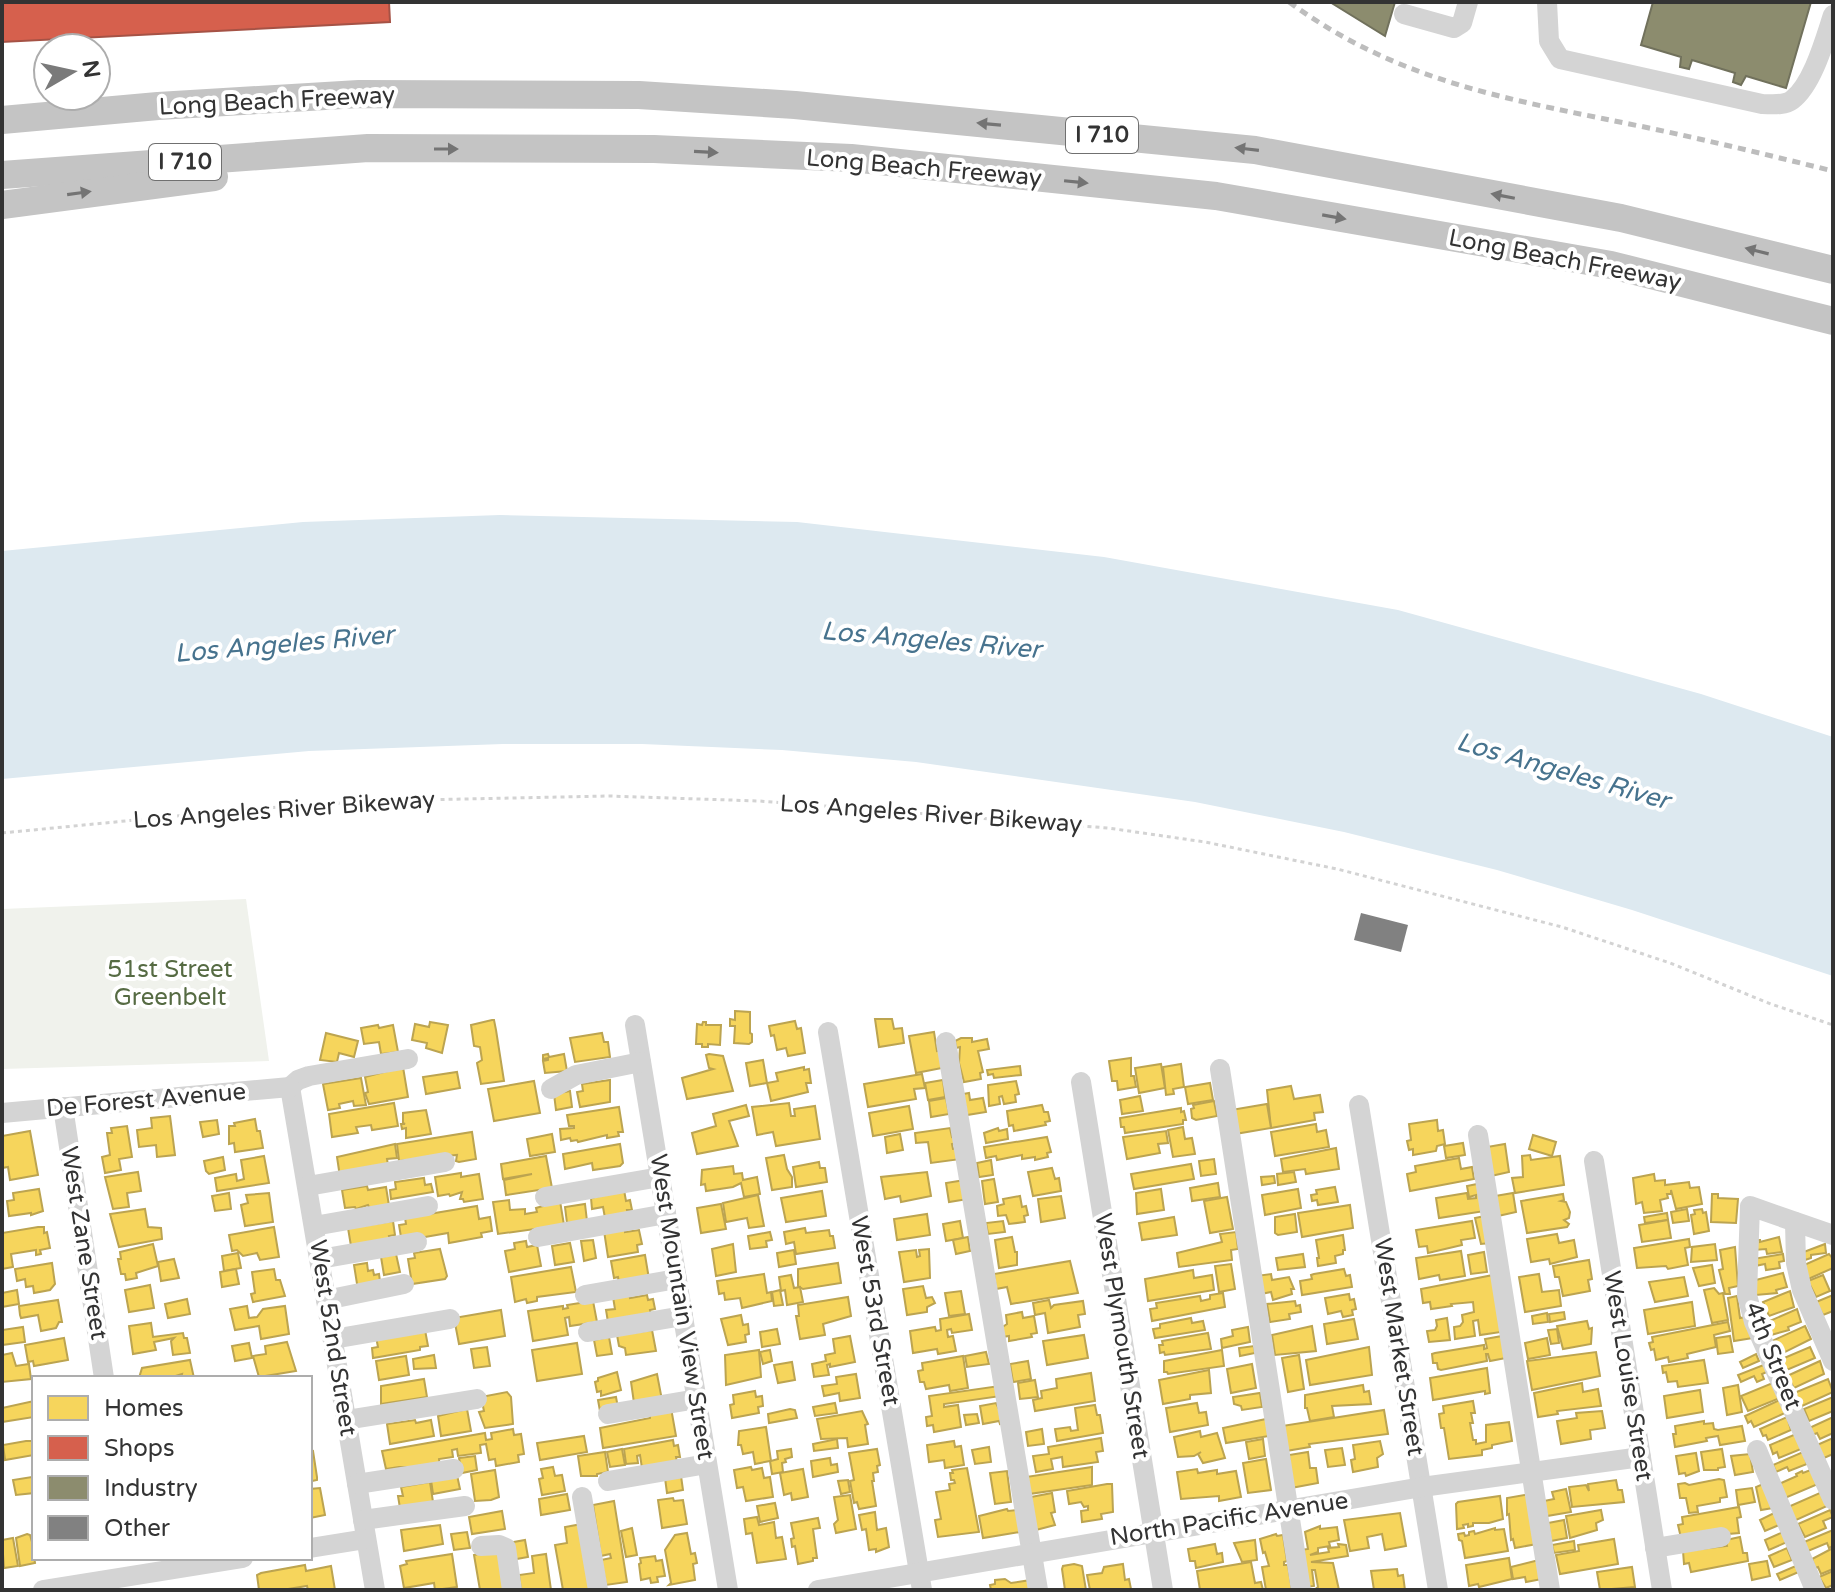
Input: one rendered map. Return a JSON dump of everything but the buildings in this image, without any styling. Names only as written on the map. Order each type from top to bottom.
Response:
[{"type":"highway","name":"Long Beach Freeway","points":[[2,120],[158,106],[359,94],[639,95],[795,105],[1255,150],[1621,218],[1833,270]]},
{"type":"highway","points":[[2,102],[158,106]]},
{"type":"highway","points":[[2,205],[286,171],[368,148]]},
{"type":"highway","name":"Long Beach Freeway","points":[[2,175],[368,148],[654,149],[851,158],[1216,196],[1611,265],[1833,321]]},
{"type":"street","points":[[1404,14],[1454,28],[1462,23],[1468,2]]},
{"type":"street","points":[[1547,2],[1549,41],[1560,59],[1778,105],[1791,102],[1804,85],[1821,51],[1833,15]]},
{"type":"street","name":"West Mountain View Street","points":[[635,1025],[728,1590]]},
{"type":"street","name":"West 53rd Street","points":[[828,1032],[921,1581]]},
{"type":"street","points":[[946,1042],[1038,1590]]},
{"type":"street","name":"De Forest Avenue","points":[[2,1113],[290,1087],[309,1076],[408,1059]]},
{"type":"street","points":[[551,1089],[576,1075],[641,1062]]},
{"type":"street","points":[[1220,1069],[1301,1590]]},
{"type":"street","name":"West Plymouth Street","points":[[1081,1082],[1163,1590]]},
{"type":"street","name":"West 52nd Street","points":[[290,1087],[375,1590]]},
{"type":"street","name":"West Market Street","points":[[1359,1105],[1438,1590]]},
{"type":"street","name":"West Zane Street","points":[[63,1107],[104,1376]]},
{"type":"street","points":[[1478,1135],[1550,1590]]},
{"type":"street","name":"West Louise Street","points":[[1594,1161],[1662,1590]]},
{"type":"street","points":[[308,1186],[445,1162]]},
{"type":"street","points":[[551,1190],[659,1171]]},
{"type":"street","points":[[314,1226],[428,1206]]},
{"type":"street","name":"4th Street","points":[[1795,1222],[1750,1206],[1747,1295],[1754,1322],[1833,1500]]},
{"type":"street","points":[[538,1237],[666,1214]]},
{"type":"street","points":[[1833,1235],[1795,1222],[1796,1263],[1802,1290],[1833,1361]]},
{"type":"street","points":[[320,1259],[417,1242]]},
{"type":"street","points":[[585,1295],[677,1279]]},
{"type":"street","points":[[326,1300],[404,1284]]},
{"type":"street","points":[[588,1332],[683,1316]]},
{"type":"street","points":[[333,1339],[450,1319]]},
{"type":"street","points":[[346,1420],[477,1399]]},
{"type":"street","points":[[608,1414],[697,1399]]},
{"type":"street","points":[[1757,1450],[1815,1590]]},
{"type":"street","name":"North Pacific Avenue","points":[[818,1590],[921,1581],[1032,1552],[1422,1487],[1641,1457]]},
{"type":"street","points":[[608,1481],[707,1464]]},
{"type":"street","points":[[357,1484],[454,1469]]},
{"type":"street","points":[[582,1497],[598,1590]]},
{"type":"street","points":[[312,1547],[364,1530],[465,1506]]},
{"type":"street","points":[[1655,1548],[1721,1537]]},
{"type":"street","points":[[481,1546],[499,1545],[506,1548],[512,1590]]},
{"type":"street","points":[[43,1590],[133,1566],[216,1560]]},
{"type":"path","name":"Los Angeles River Bikeway","points":[[2,833],[238,810],[369,801],[609,796],[759,801],[1108,828],[1205,842],[1337,869],[1562,927],[1670,963],[1771,1004],[1833,1025]]},
{"type":"green space","name":"51st Street Greenbelt","points":[[246,899],[269,1061],[2,1069],[2,909]]},
{"type":"water","name":"Los Angeles River","points":[[500,515],[797,522],[1104,557],[1398,610],[1701,694],[1833,737],[1833,976],[1632,910],[1497,870],[1344,832],[1195,802],[916,762],[782,750],[642,744],[503,744],[309,751],[2,779],[2,551],[303,522]]},
{"type":"railway","points":[[1289,2],[1374,53],[1462,86],[1833,171]]}]
